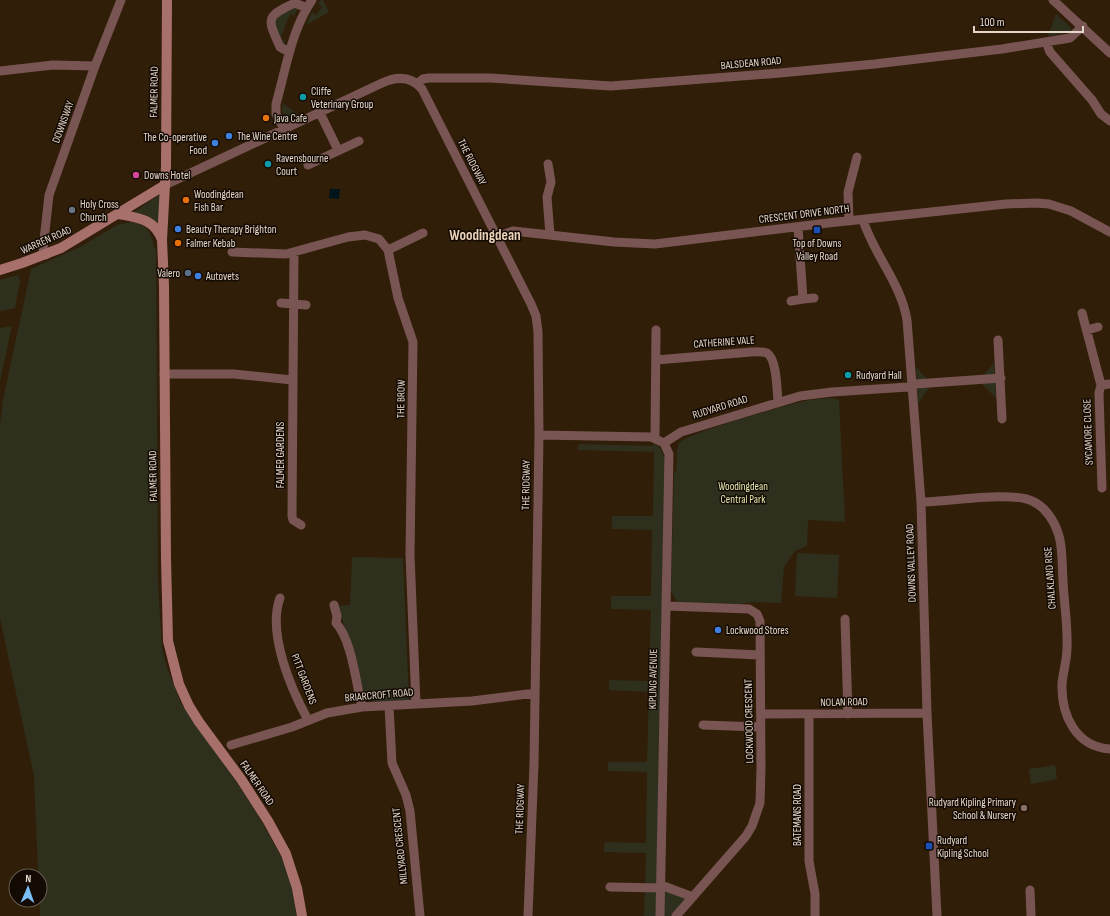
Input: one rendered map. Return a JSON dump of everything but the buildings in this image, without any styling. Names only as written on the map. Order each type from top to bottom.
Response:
[{"type":"main road","name":"FALMER ROAD","points":[[167,0],[165,185],[162,240],[164,286],[166,614],[168,641],[179,684],[194,714],[241,779],[268,820],[286,854],[298,888],[302,916]]},
{"type":"main road","name":"WARREN ROAD","points":[[0,270],[46,255],[82,237],[165,185]]},
{"type":"main road","points":[[119,214],[148,221],[157,230],[162,240]]},
{"type":"street","name":"DOWNSWAY","points":[[46,255],[43,249],[49,195],[95,66],[121,0]]},
{"type":"street","points":[[284,129],[278,119],[275,109],[295,32],[312,0]]},
{"type":"street","points":[[1053,0],[1083,26],[1110,53]]},
{"type":"street","points":[[289,52],[280,48],[271,26],[271,19],[275,13],[295,4],[307,8]]},
{"type":"street","name":"BALSDEAN ROAD","points":[[417,84],[423,79],[428,78],[467,78],[596,85],[630,84],[875,64],[1046,42],[1072,37],[1083,26]]},
{"type":"street","points":[[1046,42],[1050,52],[1092,100],[1101,114],[1110,121]]},
{"type":"street","points":[[0,71],[53,65],[95,66]]},
{"type":"street","points":[[165,185],[388,80],[403,78],[417,84]]},
{"type":"street","name":"THE RIDGWAY","points":[[417,84],[424,93],[531,304],[537,321],[539,435],[535,693],[528,916]]},
{"type":"street","points":[[320,113],[338,150]]},
{"type":"street","points":[[308,166],[359,141]]},
{"type":"street","points":[[849,221],[848,192],[853,163]]},
{"type":"street","points":[[547,170],[551,182],[547,197],[550,235]]},
{"type":"street","name":"CRESCENT DRIVE NORTH","points":[[496,237],[513,231],[655,244],[1006,204],[1037,203],[1049,204],[1071,211],[1110,232]]},
{"type":"street","name":"DOWNS VALLEY ROAD","points":[[863,220],[867,231],[902,299],[907,320],[921,502],[927,714],[937,916]]},
{"type":"street","points":[[798,227],[803,299]]},
{"type":"street","points":[[232,252],[246,258],[286,254],[348,237],[365,235],[379,239],[388,250],[423,234]]},
{"type":"street","name":"THE BROW","points":[[388,250],[398,298],[413,342],[410,555],[416,704]]},
{"type":"street","name":"FALMER GARDENS","points":[[294,252],[292,518],[301,525]]},
{"type":"street","points":[[791,301],[814,298]]},
{"type":"street","points":[[281,303],[306,305]]},
{"type":"street","points":[[1082,313],[1086,330],[1105,384]]},
{"type":"street","points":[[1086,330],[1098,327]]},
{"type":"street","points":[[655,438],[656,330]]},
{"type":"street","points":[[998,340],[1002,419]]},
{"type":"street","name":"CATHERINE VALE","points":[[656,360],[751,352],[766,353],[772,358],[774,364],[778,402]]},
{"type":"street","points":[[164,374],[234,374],[292,380]]},
{"type":"street","name":"RUDYARD ROAD","points":[[664,443],[682,432],[778,402],[818,393],[1001,378]]},
{"type":"street","name":"SYCAMORE CLOSE","points":[[1102,488],[1099,393],[1105,384]]},
{"type":"street","points":[[539,435],[655,438],[664,443]]},
{"type":"street","name":"KIPLING AVENUE","points":[[660,916],[670,458],[664,443]]},
{"type":"street","name":"CHALKLAND RISE","points":[[921,502],[1017,497],[1035,502],[1048,514],[1057,530],[1060,546],[1067,639],[1062,686],[1065,708],[1070,724],[1082,739],[1096,746],[1110,749]]},
{"type":"street","name":"PITT GARDENS","points":[[280,598],[277,607],[282,657],[290,681],[308,720]]},
{"type":"street","points":[[334,605],[337,616],[332,624],[342,630],[355,673],[362,707]]},
{"type":"street","name":"LOCKWOOD CRESCENT","points":[[667,606],[741,608],[753,610],[760,619],[761,792],[755,820],[746,836],[676,916]]},
{"type":"street","points":[[845,619],[848,714]]},
{"type":"street","points":[[835,632],[845,632]]},
{"type":"street","points":[[704,643],[700,653],[760,655]]},
{"type":"street","name":"BRIARCROFT ROAD","points":[[231,745],[292,727],[326,713],[362,707],[472,701],[535,693]]},
{"type":"street","name":"MILLYARD CRESCENT","points":[[389,706],[390,753],[392,763],[406,795],[410,812],[420,916]]},
{"type":"street","name":"NOLAN ROAD","points":[[760,714],[927,714]]},
{"type":"street","name":"BATEMANS ROAD","points":[[809,714],[809,861],[815,898],[815,916]]},
{"type":"street","points":[[703,725],[760,727]]},
{"type":"street","points":[[610,888],[661,887],[693,897]]},
{"type":"street","points":[[1030,890],[1031,916]]},
{"type":"green space","points":[[321,0],[323,0],[329,12],[306,25],[312,12],[316,15],[322,7],[318,4]]},
{"type":"green space","points":[[299,6],[294,16],[290,14],[280,39],[286,41],[283,48],[272,24],[275,16]]},
{"type":"green space","points":[[1056,14],[1071,28],[1071,30],[1067,33],[1048,36]]},
{"type":"green space","points":[[283,103],[300,116],[291,119],[285,118],[282,112]]},
{"type":"green space","points":[[160,194],[159,225],[149,217],[134,212]]},
{"type":"green space","points":[[131,222],[145,227],[152,238],[154,248],[156,249],[158,584],[162,648],[167,668],[181,703],[251,803],[283,860],[293,885],[296,916],[40,916],[40,908],[48,908],[48,868],[38,868],[34,776],[0,618],[0,425],[3,400],[31,269],[80,247],[117,225]]},
{"type":"green space","points":[[18,275],[20,281],[15,308],[0,311],[0,280]]},
{"type":"green space","points":[[12,326],[0,381],[0,328]]},
{"type":"green space","points":[[994,363],[996,398],[983,385],[983,376]]},
{"type":"green space","points":[[916,367],[928,380],[929,388],[918,403]]},
{"type":"green space","name":"Woodingdean Central Park","points":[[832,398],[839,400],[845,522],[808,520],[807,546],[795,551],[784,567],[781,603],[681,603],[676,600],[671,591],[674,472],[676,472],[679,443],[699,433],[757,414],[805,401]]},
{"type":"green space","points":[[654,443],[661,449],[665,458],[656,916],[644,916],[646,853],[604,852],[605,842],[646,843],[647,772],[608,771],[608,762],[647,762],[649,692],[609,690],[609,680],[649,681],[651,610],[611,609],[611,596],[651,596],[652,530],[612,529],[612,516],[653,516],[654,452],[578,450],[578,445],[654,446]]},
{"type":"green space","points":[[797,553],[839,555],[837,598],[795,596]]},
{"type":"green space","points":[[352,557],[403,558],[409,701],[379,703],[369,700],[365,696],[338,606],[350,605]]},
{"type":"green space","points":[[1055,765],[1057,779],[1031,784],[1029,769]]},
{"type":"green space","points":[[661,885],[693,897],[676,916],[660,916]]},
{"type":"water","points":[[330,189],[340,189],[339,199],[329,198]]},
{"type":"place","name":"Cliffe Veterinary Group","points":[[303,97]]},
{"type":"place","name":"Java Cafe","points":[[266,118]]},
{"type":"place","name":"The Wine Centre","points":[[229,136]]},
{"type":"place","name":"The Co-operative Food","points":[[215,143]]},
{"type":"place","name":"Ravensbourne Court","points":[[268,164]]},
{"type":"place","name":"Downs Hotel","points":[[136,175]]},
{"type":"place","name":"Woodingdean Fish Bar","points":[[186,200]]},
{"type":"place","name":"Holy Cross Church","points":[[72,210]]},
{"type":"place","name":"Beauty Therapy Brighton","points":[[178,229]]},
{"type":"place","name":"Top of Downs Valley Road","points":[[817,230]]},
{"type":"place","name":"Falmer Kebab","points":[[178,243]]},
{"type":"place","name":"Valero","points":[[188,273]]},
{"type":"place","name":"Autovets","points":[[198,276]]},
{"type":"place","name":"Rudyard Hall","points":[[848,375]]},
{"type":"place","name":"Lockwood Stores","points":[[718,630]]},
{"type":"place","name":"Rudyard Kipling Primary School & Nursery","points":[[1024,808]]},
{"type":"place","name":"Rudyard Kipling School","points":[[929,846]]},
{"type":"district","name":"Woodingdean","points":[[485,235]]}]
